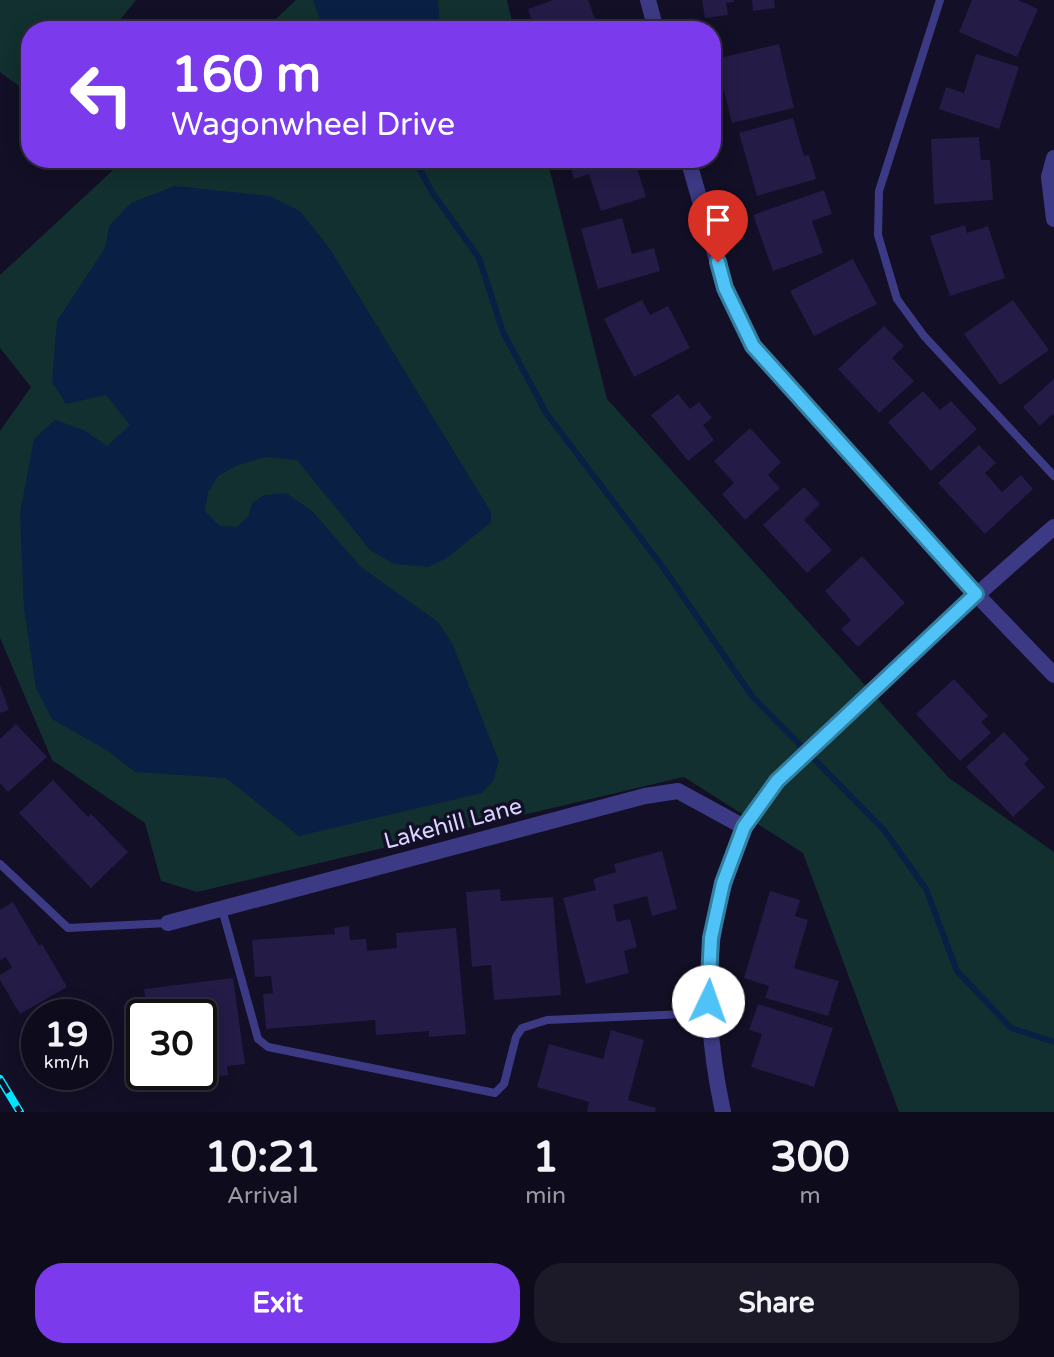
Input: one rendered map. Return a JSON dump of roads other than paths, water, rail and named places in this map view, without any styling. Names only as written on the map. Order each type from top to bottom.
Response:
[{"type":"street","points":[[648,0],[654,21]]},
{"type":"street","points":[[1054,158],[1049,177],[1054,219]]},
{"type":"street","points":[[691,168],[725,288],[753,346],[976,594],[1054,675]]},
{"type":"street","points":[[723,1112],[715,1075],[708,1001],[711,938],[723,883],[744,827],[777,781],[976,594],[1054,527]]},
{"type":"street","name":"Lakehill Lane","points":[[168,923],[645,796],[678,791],[744,827]]},
{"type":"lane","points":[[940,0],[880,191],[878,235],[897,299],[924,336],[1054,476]]},
{"type":"lane","points":[[0,864],[68,928],[168,923]]},
{"type":"lane","points":[[222,909],[258,1039],[268,1047],[495,1093],[504,1084],[516,1037],[522,1028],[547,1020],[709,1013]]},
{"type":"water","points":[[313,0],[438,0],[439,21],[321,21]]},
{"type":"water","points":[[175,186],[270,196],[300,211],[330,249],[491,512],[491,522],[447,558],[428,567],[395,564],[371,551],[297,460],[265,457],[236,466],[218,476],[208,492],[205,511],[220,526],[237,527],[249,515],[252,503],[264,495],[286,493],[312,511],[361,567],[438,622],[452,643],[499,761],[493,781],[482,793],[299,836],[226,778],[135,772],[108,751],[52,719],[36,688],[24,608],[20,513],[34,439],[55,420],[84,430],[107,446],[130,425],[106,395],[66,404],[52,382],[57,321],[105,248],[109,226],[131,203]]},
{"type":"waterway","points":[[419,168],[432,192],[479,258],[503,332],[546,413],[662,566],[752,696],[884,830],[926,889],[957,971],[1011,1028],[1054,1042]]},
{"type":"railway","points":[[0,1079],[20,1112]]}]
